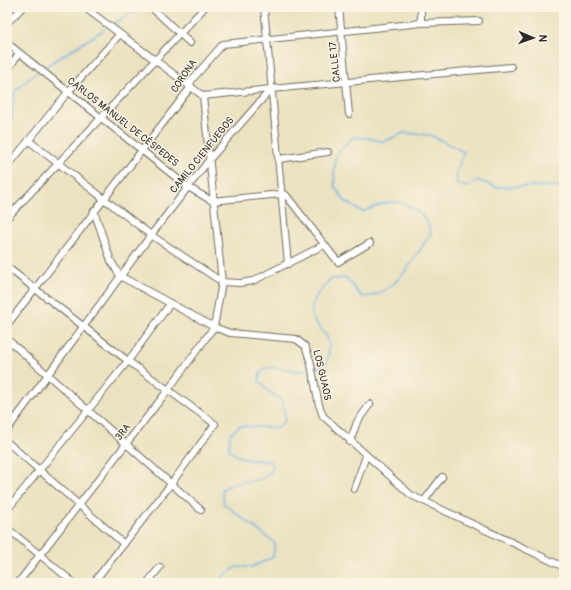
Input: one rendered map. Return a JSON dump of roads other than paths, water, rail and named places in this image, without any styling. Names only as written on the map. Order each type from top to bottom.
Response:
[{"type":"street","points":[[7,23],[23,7]]},
{"type":"street","points":[[84,7],[119,35],[203,96],[347,81],[511,67]]},
{"type":"street","points":[[151,7],[190,43]]},
{"type":"street","points":[[7,218],[102,119],[154,60],[204,7]]},
{"type":"street","points":[[264,7],[288,264]]},
{"type":"street","name":"CALLE 17","points":[[339,7],[349,114]]},
{"type":"street","points":[[421,23],[422,7]]},
{"type":"street","name":"CORONA","points":[[7,325],[190,88],[191,82],[223,44],[421,23],[480,21]]},
{"type":"street","points":[[7,168],[68,92],[119,35]]},
{"type":"street","points":[[7,43],[19,53],[7,71]]},
{"type":"street","name":"CARLOS MANUEL DE CÉSPEDES","points":[[19,53],[188,187],[212,201]]},
{"type":"street","name":"CAMILO CIENFUEGOS","points":[[7,430],[83,325],[188,187],[209,160],[271,89]]},
{"type":"street","name":"3RA","points":[[18,583],[80,505],[214,327],[222,282],[212,201],[203,96]]},
{"type":"street","points":[[29,141],[151,235],[222,282],[240,283],[253,281],[324,246]]},
{"type":"street","points":[[278,159],[328,152]]},
{"type":"street","points":[[212,201],[281,194],[286,195],[324,246],[338,262],[370,243]]},
{"type":"street","points":[[94,211],[111,261],[120,276]]},
{"type":"street","points":[[7,267],[128,360],[215,424],[171,484],[93,583]]},
{"type":"street","name":"LOS GUAOS","points":[[120,276],[214,327],[230,333],[296,339],[305,346],[310,360],[319,405],[323,416],[404,490],[424,501],[564,567]]},
{"type":"street","points":[[7,510],[128,360],[170,304]]},
{"type":"street","points":[[7,339],[201,510]]},
{"type":"street","points":[[350,442],[357,422],[370,404]]},
{"type":"street","points":[[7,442],[124,544]]},
{"type":"street","points":[[354,489],[366,456]]},
{"type":"street","points":[[424,501],[442,477]]},
{"type":"street","points":[[7,528],[74,583]]},
{"type":"street","points":[[147,583],[160,567]]},
{"type":"waterway","points":[[111,25],[139,9],[147,8]]},
{"type":"waterway","points":[[43,68],[105,29]]},
{"type":"waterway","points":[[7,138],[9,136],[15,91],[39,70]]},
{"type":"waterway","points":[[316,368],[326,365],[329,346],[326,336],[313,318],[312,308],[317,296],[330,279],[346,278],[363,297],[375,295],[386,290],[411,264],[431,233],[429,226],[422,215],[405,204],[388,202],[362,212],[345,201],[335,187],[334,172],[336,154],[353,137],[369,138],[383,142],[404,133],[430,135],[464,152],[456,172],[457,184],[467,187],[477,180],[496,187],[564,186]]},
{"type":"waterway","points":[[213,583],[237,567],[252,567],[273,557],[275,543],[224,504],[222,489],[235,483],[258,480],[266,476],[273,467],[269,461],[253,460],[234,454],[229,450],[230,434],[239,426],[278,428],[285,420],[283,402],[265,388],[259,380],[260,374],[265,368],[297,371],[308,370]]}]
